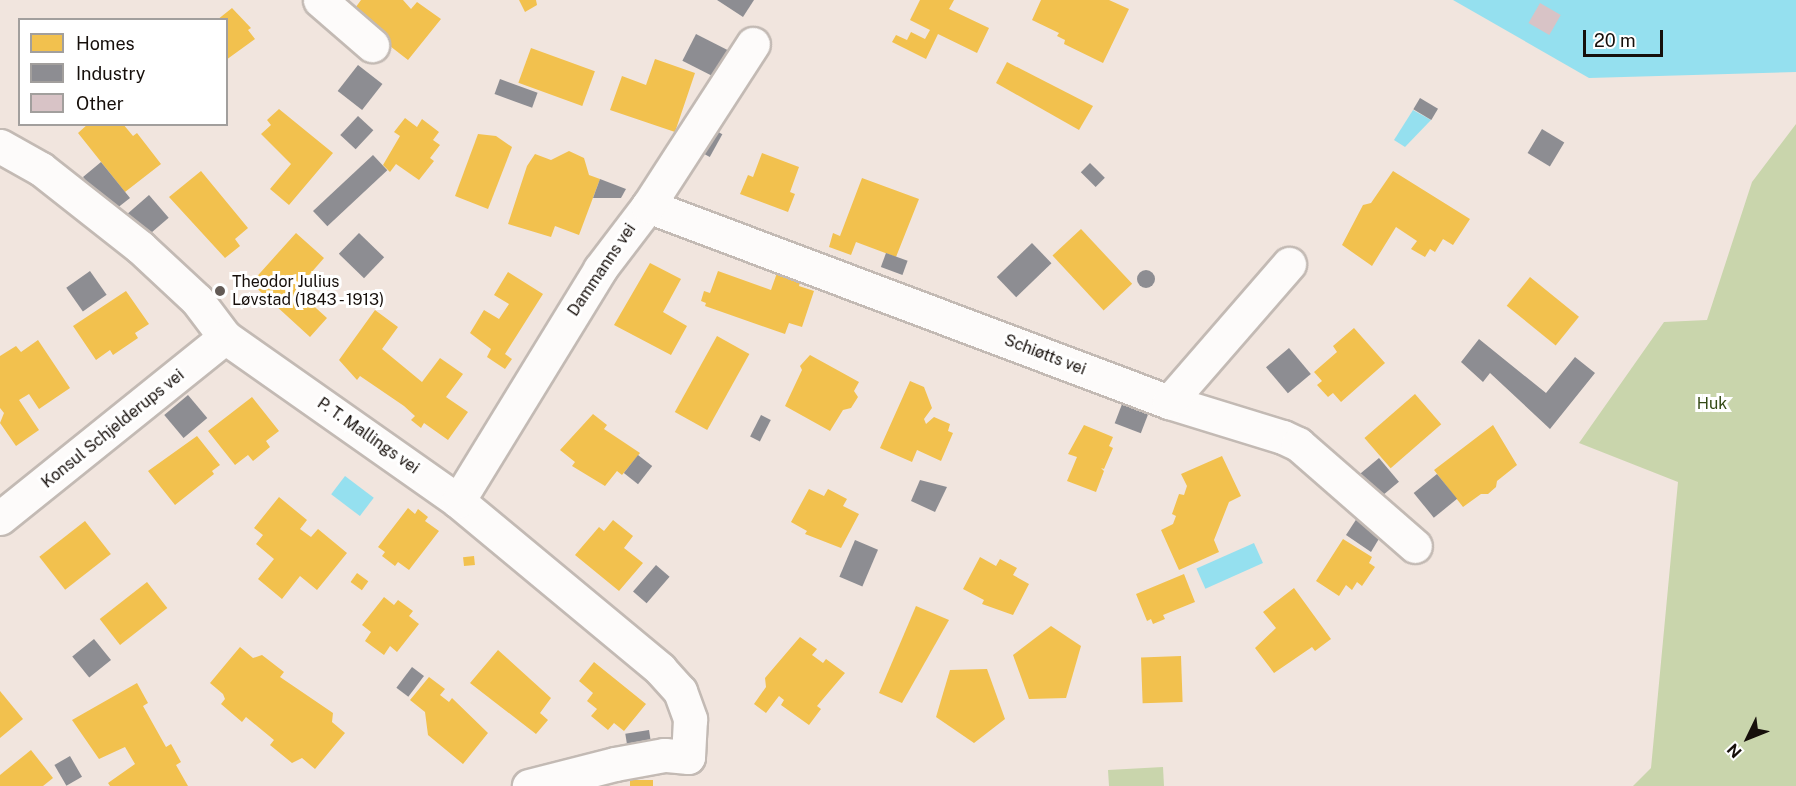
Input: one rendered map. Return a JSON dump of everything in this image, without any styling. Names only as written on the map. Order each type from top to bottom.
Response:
[{"type":"street","points":[[320,0],[372,45]]},
{"type":"street","name":"Dammanns vei","points":[[458,501],[600,268],[648,206],[753,44]]},
{"type":"street","name":"P. T. Mallings vei","points":[[0,146],[41,169],[140,247],[197,300],[225,338],[458,501],[674,684],[690,719],[688,757],[640,759],[569,781]]},
{"type":"street","name":"Schiøtts vei","points":[[648,206],[1169,402],[1252,425],[1298,444],[1415,546]]},
{"type":"street","points":[[1169,402],[1289,264]]},
{"type":"street","name":"Konsul Schjelderups vei","points":[[0,518],[225,338]]},
{"type":"street","points":[[529,786],[569,781]]},
{"type":"green space","name":"Huk","points":[[1796,124],[1796,786],[1633,786],[1651,768],[1678,482],[1579,443],[1664,322],[1707,320],[1752,182]]},
{"type":"green space","points":[[1163,767],[1164,786],[1109,786],[1108,770]]},
{"type":"water","points":[[1453,0],[1796,0],[1796,72],[1589,78]]},
{"type":"water","points":[[1413,110],[1431,120],[1405,147],[1394,140]]},
{"type":"water","points":[[345,476],[374,498],[360,516],[331,494]]},
{"type":"water","points":[[1254,543],[1263,563],[1205,589],[1196,569]]},
{"type":"building: Homes","points":[[361,0],[403,0],[411,9],[417,2],[441,19],[408,60],[350,15]]},
{"type":"building: Homes","points":[[519,0],[536,0],[537,5],[525,12]]},
{"type":"building: Homes","points":[[920,0],[954,0],[949,9],[989,28],[977,53],[938,34],[926,59],[892,42],[896,35],[907,40],[911,32],[925,39],[930,30],[910,20]]},
{"type":"building: Homes","points":[[1041,0],[1109,0],[1129,9],[1103,63],[1064,44],[1065,40],[1057,36],[1059,33],[1032,20]]},
{"type":"building: Homes","points":[[232,8],[251,28],[248,30],[255,39],[228,59],[228,18],[220,18]]},
{"type":"building: Homes","points":[[531,48],[595,71],[582,106],[518,83]]},
{"type":"building: Homes","points":[[655,59],[695,73],[675,132],[610,110],[622,76],[646,85]]},
{"type":"building: Homes","points":[[1007,62],[1093,106],[1079,130],[996,83]]},
{"type":"building: Homes","points":[[279,109],[333,153],[289,205],[270,189],[291,164],[261,134],[271,125],[267,120]]},
{"type":"building: Homes","points":[[405,118],[417,127],[422,119],[439,132],[433,140],[440,145],[430,158],[434,161],[419,180],[396,164],[390,172],[383,165],[400,136],[394,132]]},
{"type":"building: Homes","points":[[86,126],[125,126],[133,136],[137,133],[161,164],[125,192],[78,133]]},
{"type":"building: Homes","points":[[478,134],[496,136],[512,147],[488,209],[455,196]]},
{"type":"building: Homes","points":[[569,151],[584,158],[589,175],[600,179],[579,235],[555,226],[551,237],[508,224],[527,166],[535,154],[551,160]]},
{"type":"building: Homes","points":[[762,153],[799,167],[790,192],[795,194],[788,212],[740,194],[748,175],[753,177]]},
{"type":"building: Homes","points":[[201,171],[248,228],[235,239],[240,246],[225,258],[169,197]]},
{"type":"building: Homes","points":[[1393,171],[1470,219],[1453,245],[1443,239],[1435,252],[1430,249],[1425,257],[1411,249],[1417,241],[1396,227],[1372,266],[1342,245],[1363,205],[1371,203]]},
{"type":"building: Homes","points":[[862,178],[919,199],[896,257],[856,242],[851,255],[829,247],[833,233],[840,236]]},
{"type":"building: Homes","points":[[1081,229],[1132,284],[1104,310],[1052,256]]},
{"type":"building: Homes","points":[[296,233],[324,258],[296,290],[327,318],[310,337],[251,283]]},
{"type":"building: Homes","points":[[650,263],[681,279],[663,312],[687,326],[671,355],[614,325]]},
{"type":"building: Homes","points":[[778,270],[801,278],[799,286],[814,291],[802,327],[789,323],[785,334],[705,306],[706,303],[701,301],[704,291],[710,293],[718,271],[771,290]]},
{"type":"building: Homes","points":[[508,272],[543,294],[505,354],[512,359],[505,369],[487,357],[491,349],[470,333],[484,310],[499,319],[509,304],[494,295]]},
{"type":"building: Homes","points":[[1530,277],[1579,317],[1556,345],[1507,306]]},
{"type":"building: Homes","points":[[126,291],[149,324],[135,333],[138,338],[113,355],[110,350],[96,360],[73,326]]},
{"type":"building: Homes","points":[[375,310],[398,327],[382,349],[422,382],[440,358],[463,374],[446,397],[468,412],[448,440],[424,423],[421,428],[411,420],[415,416],[404,406],[360,376],[357,380],[339,360]]},
{"type":"building: Homes","points":[[1354,328],[1385,363],[1341,402],[1333,393],[1328,397],[1317,385],[1322,381],[1314,372],[1337,352],[1333,346]]},
{"type":"building: Homes","points":[[717,336],[749,354],[707,430],[675,412]]},
{"type":"building: Homes","points":[[38,340],[70,388],[39,409],[29,394],[19,400],[39,430],[16,446],[0,423],[4,413],[0,408],[0,356],[16,346],[21,352]]},
{"type":"building: Homes","points":[[810,355],[859,382],[854,391],[858,397],[851,408],[843,410],[830,431],[785,406],[802,370],[800,366]]},
{"type":"building: Homes","points":[[910,381],[924,387],[932,408],[924,419],[926,424],[934,417],[950,424],[948,431],[953,433],[941,461],[917,450],[912,462],[880,448]]},
{"type":"building: Homes","points":[[1415,394],[1441,424],[1391,468],[1364,438]]},
{"type":"building: Homes","points":[[252,397],[279,431],[266,441],[270,447],[253,461],[248,455],[235,465],[208,431]]},
{"type":"building: Homes","points":[[593,414],[607,425],[604,429],[640,453],[622,475],[617,471],[605,486],[572,466],[575,462],[560,450]]},
{"type":"building: Homes","points":[[1084,425],[1113,437],[1109,446],[1113,448],[1104,469],[1101,468],[1104,471],[1096,492],[1067,481],[1077,457],[1068,454]]},
{"type":"building: Homes","points":[[1493,425],[1517,465],[1497,481],[1496,487],[1488,494],[1481,494],[1463,507],[1434,470]]},
{"type":"building: Homes","points":[[197,436],[220,465],[212,471],[214,474],[175,505],[148,471]]},
{"type":"building: Homes","points":[[1222,456],[1241,496],[1229,502],[1214,540],[1219,552],[1179,570],[1161,530],[1173,524],[1176,516],[1172,514],[1179,494],[1184,495],[1187,486],[1181,474]]},
{"type":"building: Homes","points":[[809,489],[824,496],[828,489],[847,499],[843,506],[859,514],[841,548],[805,534],[807,531],[791,522]]},
{"type":"building: Homes","points":[[279,497],[307,520],[300,529],[311,537],[318,529],[347,553],[317,590],[300,576],[282,599],[258,579],[274,559],[256,544],[263,535],[254,528]]},
{"type":"building: Homes","points":[[408,508],[415,514],[418,509],[428,517],[425,521],[439,531],[409,570],[398,562],[395,566],[382,556],[385,552],[378,547]]},
{"type":"building: Homes","points":[[613,520],[633,536],[624,548],[643,563],[619,591],[575,555],[599,527],[604,531]]},
{"type":"building: Homes","points":[[85,521],[111,554],[65,590],[39,557]]},
{"type":"building: Homes","points":[[1343,539],[1372,557],[1369,563],[1375,567],[1362,586],[1357,582],[1352,590],[1346,585],[1339,596],[1316,581]]},
{"type":"building: Homes","points":[[474,556],[475,565],[464,566],[463,557]]},
{"type":"building: Homes","points":[[980,557],[996,566],[1000,559],[1017,568],[1013,575],[1029,584],[1013,615],[982,604],[984,600],[963,589]]},
{"type":"building: Homes","points":[[357,573],[368,581],[362,590],[351,582]]},
{"type":"building: Homes","points":[[1184,574],[1195,602],[1163,615],[1165,619],[1153,624],[1151,619],[1147,621],[1136,594]]},
{"type":"building: Homes","points":[[147,582],[167,608],[120,645],[100,619]]},
{"type":"building: Homes","points":[[1294,588],[1331,639],[1315,651],[1312,647],[1274,673],[1255,648],[1276,628],[1263,612]]},
{"type":"building: Homes","points":[[384,597],[394,605],[398,600],[413,611],[409,616],[419,624],[397,652],[390,646],[384,655],[365,641],[371,632],[362,625]]},
{"type":"building: Homes","points":[[916,606],[949,620],[902,703],[879,693]]},
{"type":"building: Homes","points":[[1051,626],[1081,646],[1066,698],[1029,699],[1013,655]]},
{"type":"building: Homes","points":[[800,637],[817,649],[812,655],[823,663],[826,659],[845,673],[817,706],[821,709],[809,725],[781,705],[784,700],[779,696],[766,713],[754,704],[766,687],[765,678]]},
{"type":"building: Homes","points":[[240,647],[253,658],[262,655],[284,672],[280,677],[333,713],[332,722],[345,733],[315,769],[302,758],[292,763],[270,745],[274,740],[246,717],[242,722],[221,704],[225,699],[223,694],[210,683]]},
{"type":"building: Homes","points":[[498,650],[551,698],[540,713],[548,720],[536,734],[470,683]]},
{"type":"building: Homes","points":[[1181,656],[1183,702],[1143,703],[1141,657]]},
{"type":"building: Homes","points":[[594,662],[646,704],[624,731],[614,723],[608,730],[591,716],[597,709],[587,701],[593,693],[579,681]]},
{"type":"building: Homes","points":[[987,669],[1005,719],[974,743],[936,717],[950,670]]},
{"type":"building: Homes","points":[[429,677],[445,689],[440,695],[449,702],[452,698],[488,733],[463,764],[428,735],[425,712],[410,700]]},
{"type":"building: Homes","points":[[137,683],[148,703],[143,706],[166,747],[171,744],[181,762],[176,765],[188,786],[110,786],[108,783],[135,764],[125,747],[99,759],[72,720]]},
{"type":"building: Homes","points":[[0,691],[23,719],[0,738]]},
{"type":"building: Homes","points":[[31,750],[53,778],[43,786],[0,786],[0,775]]},
{"type":"building: Homes","points":[[630,780],[653,780],[653,786],[630,786]]},
{"type":"building: Industry","points":[[717,0],[754,0],[743,17]]},
{"type":"building: Industry","points":[[696,34],[729,51],[715,78],[682,61]]},
{"type":"building: Industry","points":[[358,65],[382,84],[362,110],[338,91]]},
{"type":"building: Industry","points":[[500,79],[538,93],[532,108],[495,94]]},
{"type":"building: Industry","points":[[1420,98],[1438,109],[1431,120],[1413,109]]},
{"type":"building: Industry","points":[[358,116],[373,130],[356,149],[340,135]]},
{"type":"building: Industry","points":[[711,128],[722,134],[710,157],[698,151]]},
{"type":"building: Industry","points":[[1542,129],[1564,142],[1550,166],[1528,153]]},
{"type":"building: Industry","points":[[373,155],[387,170],[327,226],[313,211]]},
{"type":"building: Industry","points":[[101,162],[130,198],[116,209],[112,203],[108,207],[83,177]]},
{"type":"building: Industry","points":[[1090,163],[1105,178],[1096,187],[1081,172]]},
{"type":"building: Industry","points":[[600,179],[626,189],[621,198],[593,198]]},
{"type":"building: Industry","points":[[149,195],[169,218],[146,237],[126,215]]},
{"type":"building: Industry","points":[[359,233],[384,257],[364,278],[339,254]]},
{"type":"building: Industry","points":[[1032,243],[1051,263],[1016,297],[997,277]]},
{"type":"building: Industry","points":[[886,253],[908,261],[902,275],[881,267]]},
{"type":"building: Industry","points":[[1146,270],[1152,273],[1155,279],[1152,285],[1146,288],[1140,285],[1137,279],[1140,273]]},
{"type":"building: Industry","points":[[90,271],[107,295],[83,311],[66,288]]},
{"type":"building: Industry","points":[[1479,339],[1546,393],[1575,357],[1595,373],[1550,429],[1490,373],[1483,382],[1461,362]]},
{"type":"building: Industry","points":[[1289,348],[1311,374],[1288,393],[1266,367]]},
{"type":"building: Industry","points":[[188,395],[207,418],[184,438],[164,415]]},
{"type":"building: Industry","points":[[1124,399],[1150,409],[1141,433],[1115,423]]},
{"type":"building: Industry","points":[[761,415],[771,420],[760,441],[750,436]]},
{"type":"building: Industry","points":[[638,455],[652,466],[638,484],[624,473]]},
{"type":"building: Industry","points":[[1379,458],[1399,482],[1374,502],[1354,479]]},
{"type":"building: Industry","points":[[1437,474],[1457,499],[1434,518],[1414,493]]},
{"type":"building: Industry","points":[[920,480],[947,487],[935,512],[911,501]]},
{"type":"building: Industry","points":[[1361,512],[1383,532],[1371,552],[1346,535]]},
{"type":"building: Industry","points":[[855,540],[878,550],[862,587],[839,577]]},
{"type":"building: Industry","points":[[656,565],[670,577],[647,603],[633,591]]},
{"type":"building: Industry","points":[[94,639],[111,660],[89,678],[72,657]]},
{"type":"building: Industry","points":[[412,667],[424,676],[408,697],[396,688]]},
{"type":"building: Industry","points":[[649,730],[652,749],[628,753],[625,734]]},
{"type":"building: Industry","points":[[70,756],[82,777],[66,786],[54,765]]},
{"type":"building: Other","points":[[1540,3],[1561,15],[1549,35],[1528,23]]},
{"type":"place","name":"Theodor Julius Løvstad (1843 - 1913)","points":[[220,291]]}]
